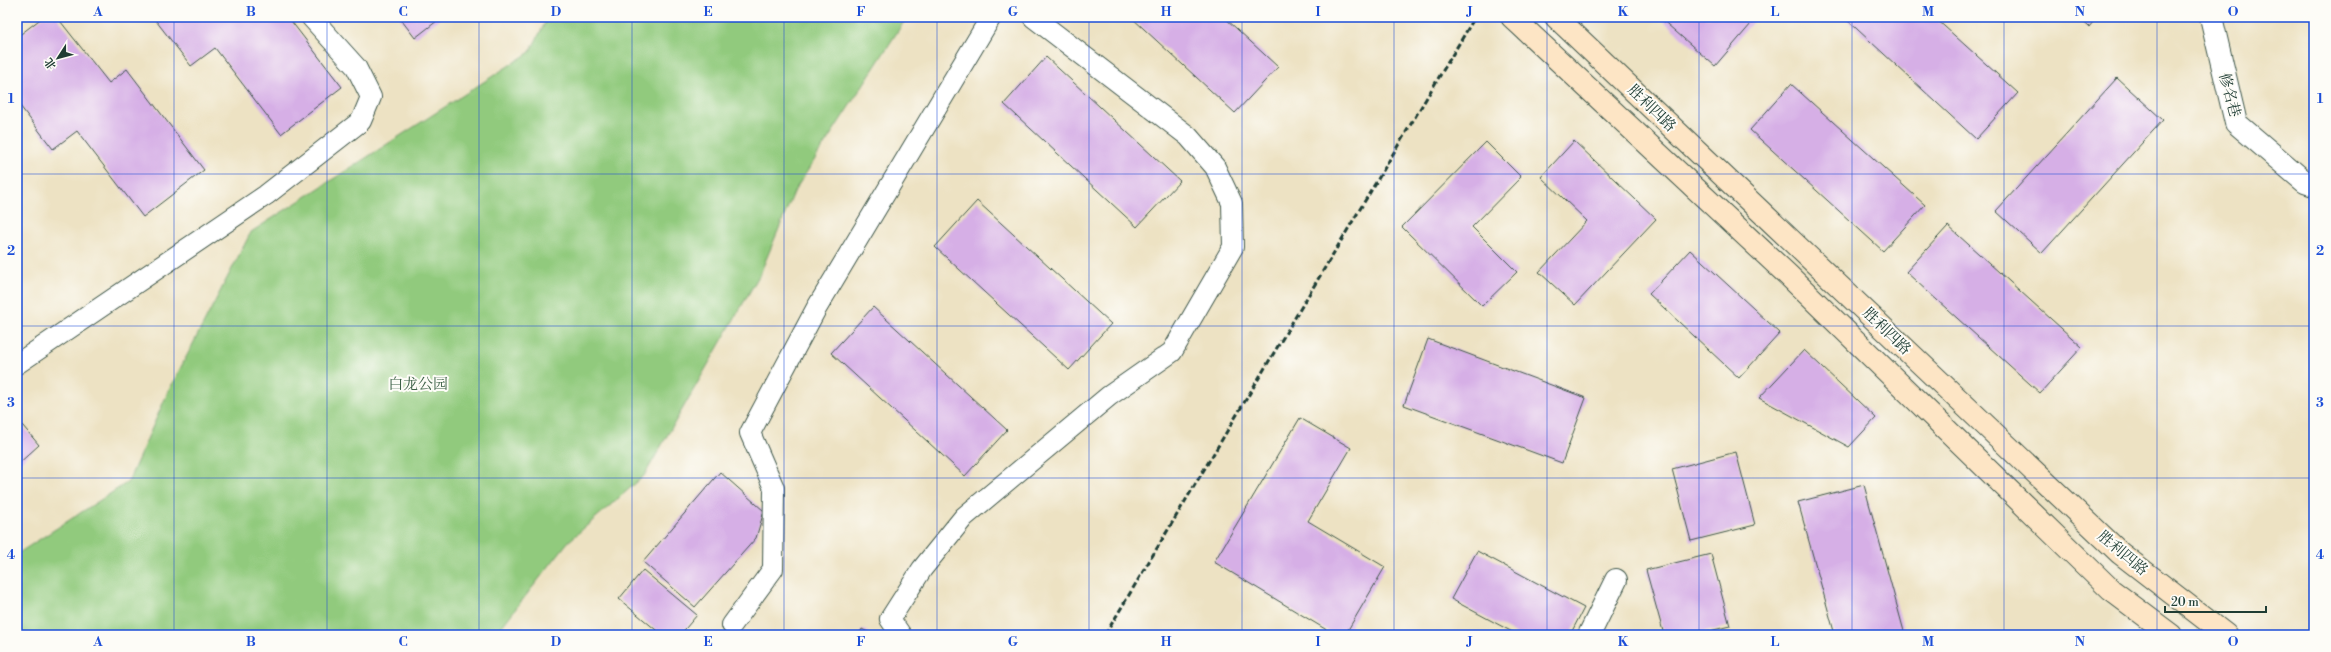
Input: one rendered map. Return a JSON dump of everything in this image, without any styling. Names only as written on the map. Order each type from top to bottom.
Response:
[{"type":"main road","name":"胜利四路","points":[[1512,17],[1788,275],[2111,590],[2171,635]]},
{"type":"main road","name":"胜利四路","points":[[1556,17],[2120,553],[2226,635]]},
{"type":"street","name":"修名巷","points":[[2211,17],[2236,123],[2305,182],[2314,185]]},
{"type":"street","points":[[1589,635],[1616,580]]},
{"type":"lane","points":[[17,364],[266,195],[361,121],[371,98],[356,67],[312,17]]},
{"type":"lane","points":[[732,625],[772,569],[774,488],[750,433],[816,309],[991,17]]},
{"type":"lane","points":[[901,635],[890,619],[922,569],[964,517],[1109,396],[1172,352],[1233,247],[1232,203],[1215,167],[1188,136],[1033,17]]},
{"type":"green space","name":"白龙公园","points":[[548,17],[907,17],[795,190],[760,274],[644,476],[568,542],[495,635],[17,635],[17,554],[128,482],[168,392],[251,232],[530,52]]},
{"type":"building","points":[[43,17],[57,17],[109,83],[127,69],[204,170],[143,217],[77,131],[53,149],[17,102],[17,37]]},
{"type":"building","points":[[153,17],[288,17],[342,87],[281,134],[215,48],[191,66]]},
{"type":"building","points":[[399,17],[442,17],[415,38]]},
{"type":"building","points":[[1131,17],[1224,17],[1278,67],[1235,113]]},
{"type":"building","points":[[1659,17],[1757,17],[1715,66]]},
{"type":"building","points":[[1844,17],[1934,17],[2018,93],[1976,139]]},
{"type":"building","points":[[2078,17],[2097,17],[2089,27]]},
{"type":"building","points":[[1046,57],[1180,181],[1137,227],[1004,104]]},
{"type":"building","points":[[2117,78],[2163,120],[2042,253],[1996,211]]},
{"type":"building","points":[[1791,84],[1925,205],[1883,251],[1750,130]]},
{"type":"building","points":[[1574,141],[1656,219],[1575,305],[1539,272],[1587,221],[1541,177]]},
{"type":"building","points":[[1486,142],[1521,177],[1472,227],[1517,272],[1482,306],[1402,227]]},
{"type":"building","points":[[977,201],[1111,324],[1069,370],[935,247]]},
{"type":"building","points":[[1948,226],[2082,347],[2040,393],[1906,272]]},
{"type":"building","points":[[1690,250],[1780,333],[1739,378],[1649,294]]},
{"type":"building","points":[[873,307],[1007,430],[965,476],[831,353]]},
{"type":"building","points":[[1428,339],[1586,398],[1562,463],[1404,405]]},
{"type":"building","points":[[1804,350],[1876,418],[1849,447],[1759,398]]},
{"type":"building","points":[[1300,418],[1351,448],[1308,521],[1385,567],[1345,635],[1335,635],[1214,562]]},
{"type":"building","points":[[17,419],[39,445],[17,465]]},
{"type":"building","points":[[1736,452],[1755,525],[1691,541],[1672,469]]},
{"type":"building","points":[[720,472],[764,511],[756,538],[695,607],[643,562]]},
{"type":"building","points":[[1864,485],[1905,635],[1835,635],[1798,502]]},
{"type":"building","points":[[1477,551],[1584,608],[1570,635],[1518,635],[1451,599]]},
{"type":"building","points":[[1711,554],[1730,626],[1693,635],[1664,635],[1646,570]]},
{"type":"building","points":[[643,570],[697,615],[680,635],[662,635],[619,599]]},
{"type":"building","points":[[862,629],[873,635],[859,635]]},
{"type":"railway","points":[[1105,635],[1475,17]]}]
